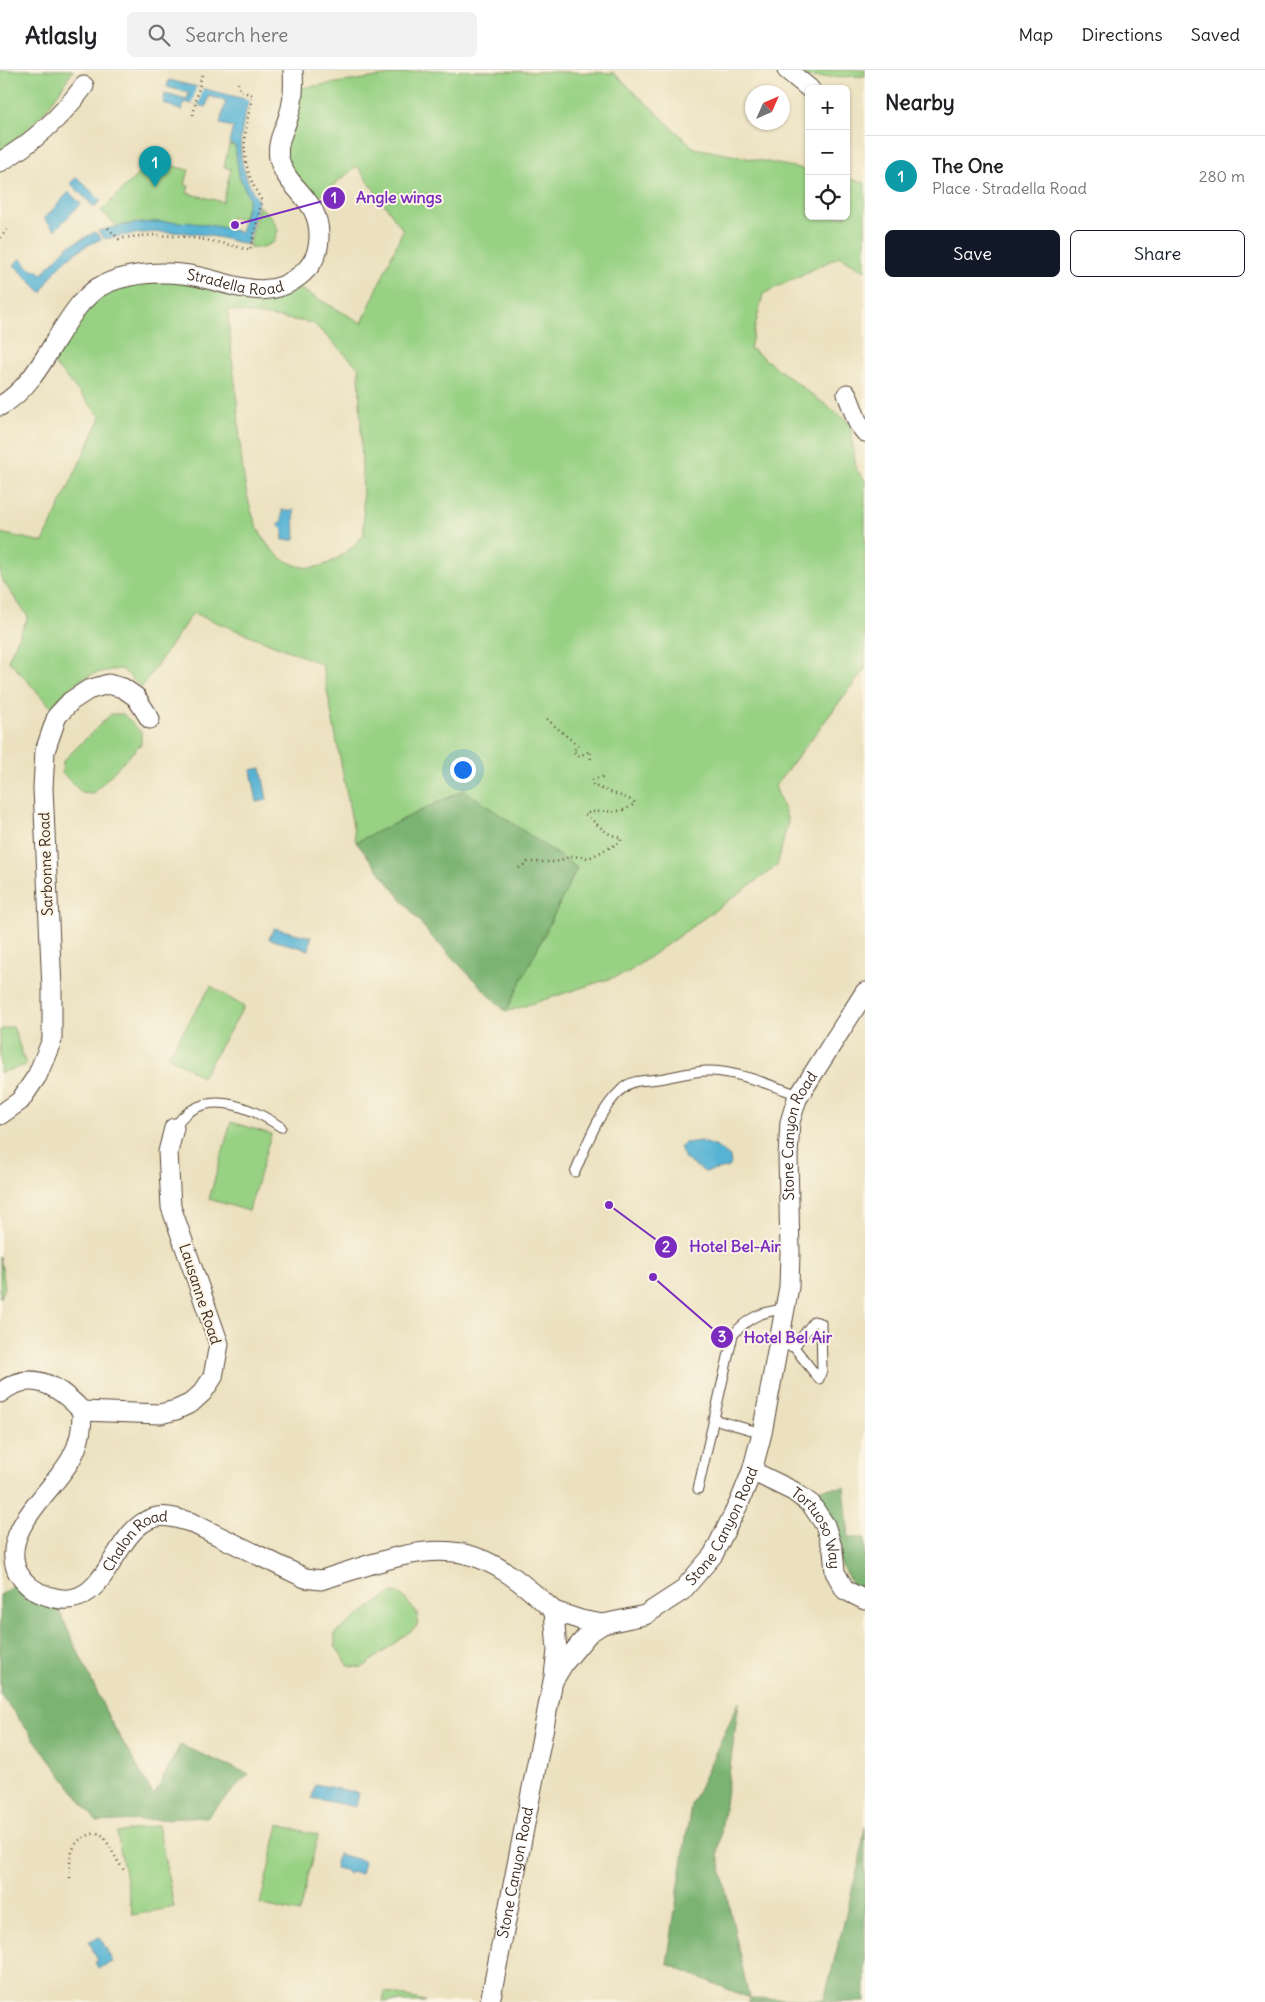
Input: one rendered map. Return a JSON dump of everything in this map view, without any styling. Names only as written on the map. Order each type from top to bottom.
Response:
[{"type":"street","name":"Stradella Road","points":[[0,406],[19,393],[29,381],[72,314],[99,286],[146,274],[180,273],[252,291],[272,290],[290,284],[305,271],[316,256],[319,237],[318,221],[311,203],[291,181],[279,158],[280,139],[290,114],[294,90],[293,70]]},
{"type":"street","points":[[786,70],[805,85]]},
{"type":"street","points":[[0,162],[44,131],[68,107],[84,86]]},
{"type":"street","points":[[847,394],[858,423],[865,432]]},
{"type":"street","name":"Sarbonne Road","points":[[0,1115],[20,1100],[36,1076],[52,1040],[52,989],[43,788],[45,751],[57,716],[71,701],[88,690],[108,684],[123,688],[136,697],[150,719]]},
{"type":"street","name":"Stone Canyon Road","points":[[490,2002],[553,1681],[575,1649],[589,1634],[603,1624],[645,1615],[682,1591],[713,1555],[752,1471],[786,1346],[785,1309],[789,1287],[790,1253],[788,1156],[790,1122],[799,1095],[865,992]]},
{"type":"street","name":"Lausanne Road","points":[[82,1411],[160,1414],[176,1410],[191,1403],[203,1392],[213,1377],[220,1344],[171,1208],[168,1152],[174,1128]]},
{"type":"street","points":[[0,1393],[10,1385],[28,1381],[47,1383],[67,1395],[82,1411]]},
{"type":"street","name":"Chalon Road","points":[[82,1411],[82,1428],[70,1460],[20,1522],[10,1548],[12,1564],[22,1580],[36,1593],[61,1599],[82,1595],[95,1586],[140,1526],[152,1518],[170,1516],[190,1522],[304,1578],[321,1580],[417,1553],[462,1554],[484,1561],[505,1572],[554,1611],[581,1620],[603,1624]]},
{"type":"street","name":"Tortuoso Way","points":[[752,1471],[793,1491],[811,1504],[825,1525],[833,1550],[834,1572],[845,1590],[865,1600]]},
{"type":"street","points":[[553,1681],[557,1651],[554,1611]]},
{"type":"lane","points":[[576,1172],[597,1124],[615,1098],[623,1088],[640,1080],[710,1071],[746,1078],[799,1095]]},
{"type":"lane","points":[[174,1128],[182,1115],[194,1108],[212,1103],[238,1105],[259,1112],[281,1127]]},
{"type":"lane","points":[[698,1489],[733,1335],[745,1322],[759,1314],[785,1309]]},
{"type":"lane","points":[[814,1321],[821,1323],[822,1361],[819,1379],[786,1346],[814,1321]]},
{"type":"lane","points":[[713,1419],[762,1433]]},
{"type":"path","points":[[193,115],[202,74]]},
{"type":"path","points":[[108,228],[119,239],[165,236],[196,238],[250,250],[262,201],[250,182],[245,163],[246,123],[253,95],[240,91],[238,83]]},
{"type":"path","points":[[0,238],[7,230]]},
{"type":"path","points":[[547,719],[578,746],[573,751],[579,756],[590,751],[591,760]]},
{"type":"path","points":[[519,868],[528,862],[538,860],[555,862],[572,856],[589,858],[621,842],[621,838],[607,833],[585,814],[610,813],[623,810],[635,803],[630,798],[614,795],[593,785],[592,780],[606,776]]},
{"type":"path","points":[[70,1878],[69,1855],[74,1846],[96,1833],[100,1833],[106,1839],[114,1858],[124,1870]]},
{"type":"green space","points":[[0,70],[73,70],[41,115],[22,135],[0,152]]},
{"type":"green space","points":[[426,70],[614,73],[694,148],[805,169],[805,220],[850,220],[850,179],[865,183],[865,271],[840,256],[763,294],[750,348],[850,423],[856,469],[865,480],[865,669],[775,786],[788,821],[777,866],[627,973],[506,1012],[577,868],[464,790],[356,842],[322,664],[193,613],[141,688],[122,669],[109,670],[89,675],[74,684],[51,707],[8,660],[28,617],[0,577],[0,533],[43,542],[101,417],[46,355],[88,305],[102,293],[132,284],[177,280],[249,300],[272,301],[300,289],[362,323],[403,230],[357,166],[319,197],[279,159],[294,89]],"holes":[[[228,310],[313,323],[359,368],[364,535],[349,549],[324,565],[315,567],[295,565],[277,554],[263,538],[253,517],[243,469]]]},
{"type":"green space","points":[[787,70],[865,70],[865,76],[794,78]]},
{"type":"green space","points":[[229,145],[235,146],[239,176],[249,198],[243,220],[231,217],[228,229],[172,222],[117,226],[101,211],[151,161],[189,170],[185,185],[189,186],[187,193],[223,202],[231,169],[224,167]]},
{"type":"green space","points":[[259,206],[272,217],[278,230],[274,242],[261,248],[249,247]]},
{"type":"green space","points":[[111,714],[123,714],[141,732],[141,744],[93,793],[81,792],[62,773],[63,761]]},
{"type":"green space","points":[[464,790],[577,868],[506,1012],[431,936],[356,842]]},
{"type":"green space","points":[[211,986],[244,1007],[202,1077],[168,1056]]},
{"type":"green space","points":[[13,1026],[26,1065],[0,1073],[0,1030]]},
{"type":"green space","points":[[231,1122],[271,1134],[249,1211],[209,1199]]},
{"type":"green space","points":[[0,1256],[5,1287],[0,1298]]},
{"type":"green space","points":[[844,1487],[849,1538],[865,1538],[865,1600],[860,1599],[833,1550],[793,1491]]},
{"type":"green space","points":[[22,1580],[53,1598],[109,1718],[154,1796],[180,1745],[249,1774],[207,1817],[97,1822],[0,1694],[0,1595]]},
{"type":"green space","points":[[392,1592],[402,1595],[418,1615],[417,1626],[362,1668],[349,1666],[335,1646],[335,1633]]},
{"type":"green space","points":[[739,1702],[718,1854],[749,1998],[667,1964],[691,1805]]},
{"type":"green space","points":[[158,1825],[174,1907],[133,1915],[117,1833]]},
{"type":"green space","points":[[279,1825],[318,1835],[299,1913],[260,1904]]},
{"type":"green space","points":[[865,1827],[865,2002],[749,2002],[749,1998],[824,2000],[860,1859]]},
{"type":"green space","points":[[385,1992],[425,2001],[425,2002],[383,2002]]},
{"type":"water","points":[[169,80],[249,100],[242,128],[242,164],[258,201],[247,245],[212,236],[177,232],[141,233],[105,239],[98,231],[134,224],[170,222],[205,225],[241,232],[249,198],[239,176],[235,146],[229,143],[233,127],[220,124],[226,101],[209,96],[206,107],[184,102],[182,111],[163,103],[165,94],[187,100],[189,93],[167,87]]},
{"type":"water","points":[[77,177],[101,201],[94,207],[70,183]]},
{"type":"water","points":[[69,192],[81,204],[55,230],[44,219]]},
{"type":"water","points":[[95,232],[102,239],[75,253],[59,267],[42,293],[14,265],[20,258],[33,271],[36,269],[42,274],[67,247]]},
{"type":"water","points":[[282,510],[294,510],[295,540],[283,540],[283,530],[278,525],[282,521]]},
{"type":"water","points":[[261,768],[267,800],[257,802],[251,770]]},
{"type":"water","points":[[274,928],[311,937],[309,950],[269,939]]},
{"type":"water","points":[[700,1141],[715,1146],[730,1157],[731,1164],[727,1168],[705,1172],[685,1159],[680,1147],[685,1143]]},
{"type":"water","points":[[315,1784],[359,1793],[356,1807],[312,1798]]},
{"type":"water","points":[[338,1854],[364,1861],[361,1874],[351,1872],[348,1874],[344,1870],[335,1868]]},
{"type":"water","points":[[100,1937],[113,1962],[98,1968],[95,1962],[98,1961],[89,1941]]},
{"type":"pier","points":[[196,87],[203,88],[199,105],[192,104]]},
{"type":"place","name":"The One","points":[[155,187]]},
{"type":"place","name":"Angle wings","points":[[235,225]]},
{"type":"place","name":"Hotel Bel-Air","points":[[609,1205]]},
{"type":"place","name":"Hotel Bel Air","points":[[653,1277]]}]
